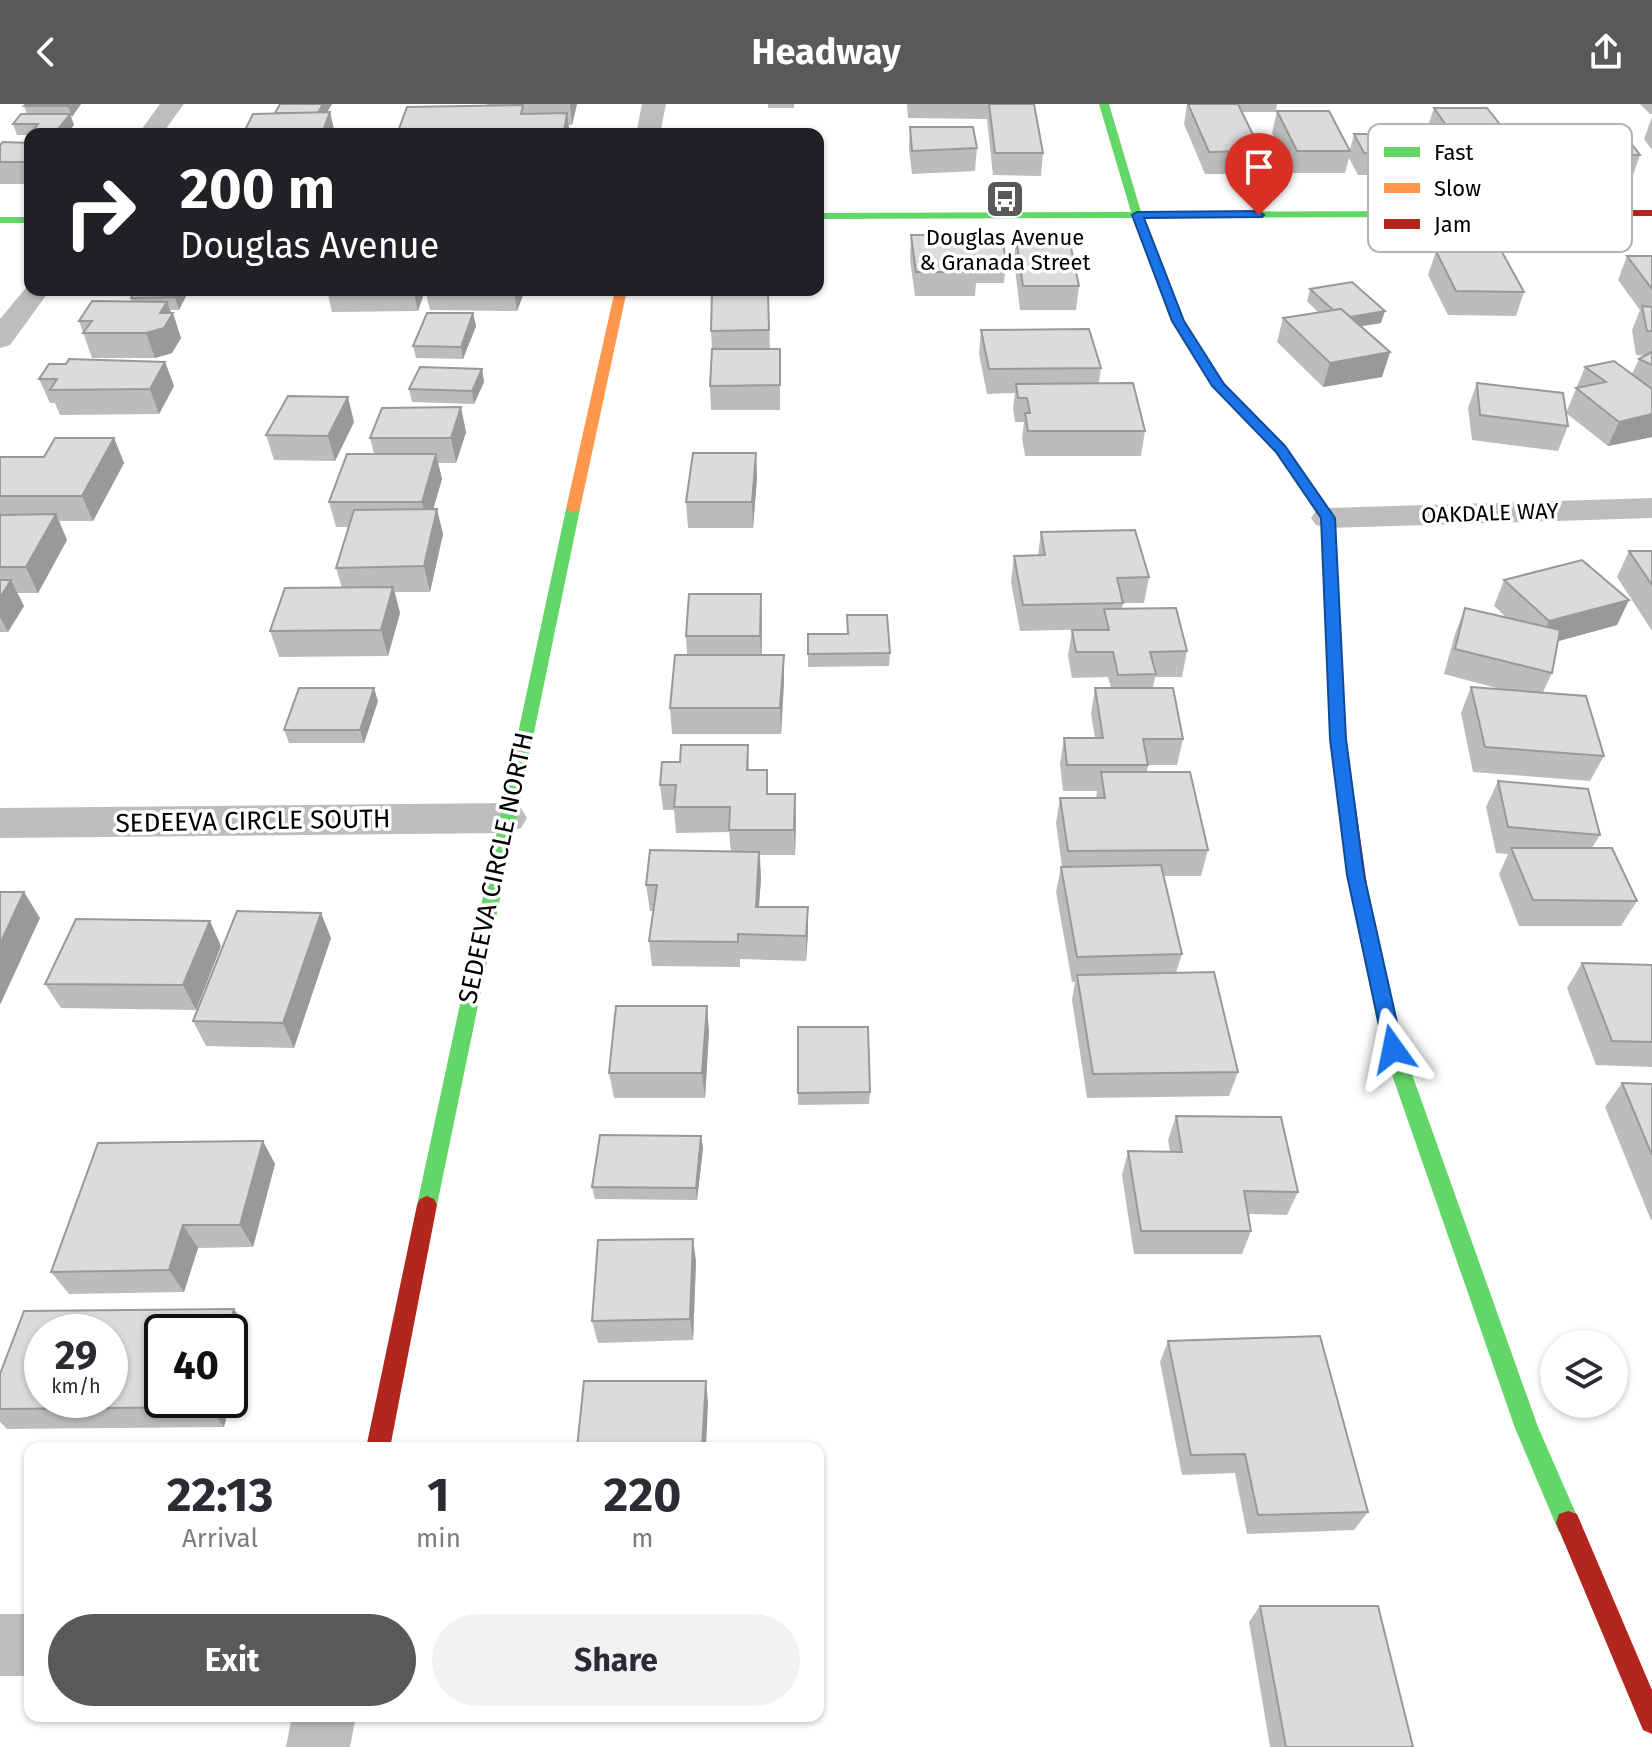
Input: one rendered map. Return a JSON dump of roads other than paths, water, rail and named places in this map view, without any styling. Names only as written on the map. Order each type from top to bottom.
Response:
[{"type":"street","points":[[154,128],[172,104]]},
{"type":"street","points":[[649,128],[654,104]]},
{"type":"street","points":[[1104,104],[1137,215],[1178,321],[1219,386],[1280,449],[1328,518],[1338,739],[1356,875],[1393,1049],[1527,1428],[1652,1721]]},
{"type":"street","points":[[1632,213],[1652,213]]},
{"type":"street","points":[[824,216],[1368,214]]},
{"type":"street","points":[[0,220],[24,220]]},
{"type":"street","points":[[0,339],[32,296]]},
{"type":"street","name":"SEDEEVA CIRCLE NORTH","points":[[379,1442],[506,818],[620,296]]},
{"type":"street","name":"OAKDALE WAY","points":[[1328,518],[1652,508]]},
{"type":"street","name":"SEDEEVA CIRCLE SOUTH","points":[[0,823],[506,818]]},
{"type":"street","points":[[0,1645],[24,1645]]},
{"type":"street","points":[[318,1747],[323,1722]]},
{"type":"place","name":"Douglas Avenue & Granada Street","points":[[1005,199]]}]
